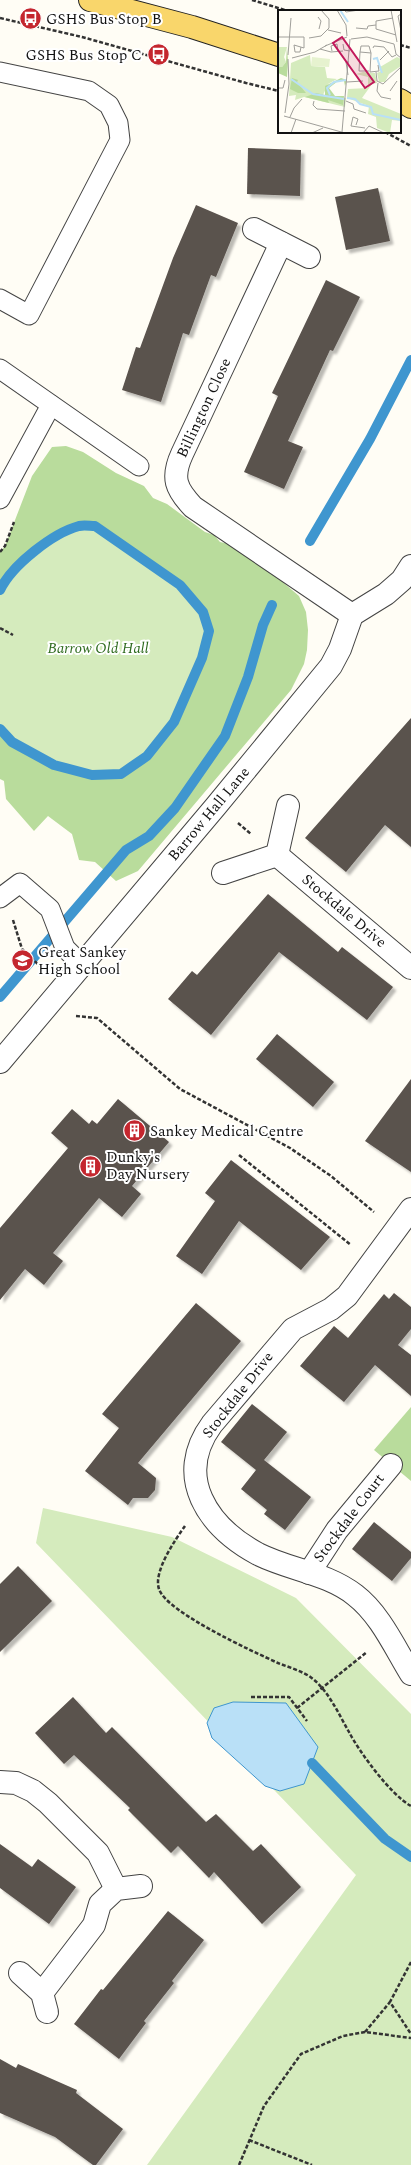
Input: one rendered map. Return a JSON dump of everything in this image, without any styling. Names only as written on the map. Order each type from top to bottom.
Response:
[{"type":"main road","points":[[90,0],[192,27],[278,55]]},
{"type":"main road","points":[[401,93],[411,96]]},
{"type":"main road","points":[[401,101],[411,107]]},
{"type":"street","points":[[254,229],[309,257]]},
{"type":"street","name":"Billington Close","points":[[282,243],[182,454],[175,473],[177,484],[181,495],[193,507],[352,615]]},
{"type":"street","points":[[352,615],[386,594],[402,580],[411,566]]},
{"type":"street","name":"Barrow Hall Lane","points":[[0,1062],[216,806],[331,666],[340,649],[352,615]]},
{"type":"street","points":[[224,873],[276,855],[288,806]]},
{"type":"street","name":"Stockdale Drive","points":[[276,855],[411,968]]},
{"type":"street","name":"Stockdale Drive","points":[[411,1209],[346,1296],[332,1309],[293,1329],[284,1338],[204,1435],[195,1462],[197,1490],[203,1504],[217,1522],[242,1544],[259,1554],[334,1581],[356,1595],[372,1611],[411,1674]]},
{"type":"street","name":"Stockdale Court","points":[[309,1573],[337,1530],[391,1464]]},
{"type":"street","points":[[0,1782],[16,1784],[33,1791],[48,1803],[98,1853],[116,1889]]},
{"type":"street","points":[[20,1973],[44,2003],[94,1926],[100,1904],[116,1889],[141,1886]]},
{"type":"lane","points":[[0,72],[89,91],[109,105],[118,123],[120,140],[28,315],[0,299]]},
{"type":"lane","points":[[0,369],[139,466]]},
{"type":"lane","points":[[0,499],[51,405]]},
{"type":"lane","points":[[0,898],[20,883],[50,909],[65,948],[82,965]]},
{"type":"path","points":[[252,0],[285,10]]},
{"type":"path","points":[[0,18],[82,37],[246,84],[278,91]]},
{"type":"path","points":[[401,45],[411,48]]},
{"type":"path","points":[[387,133],[411,146]]},
{"type":"path","points":[[0,628],[13,635]]},
{"type":"path","points":[[216,806],[276,855]]},
{"type":"path","points":[[22,949],[39,965]]},
{"type":"path","points":[[74,1016],[97,1018],[180,1089],[290,1148],[331,1176],[376,1214]]},
{"type":"path","points":[[239,1155],[372,1262]]},
{"type":"path","points":[[203,1504],[180,1532],[162,1565],[158,1582],[162,1595],[174,1607],[186,1615],[226,1637],[302,1672],[322,1688],[352,1738],[366,1757],[386,1783],[411,1806]]},
{"type":"path","points":[[297,1708],[388,1636]]},
{"type":"path","points":[[251,1697],[289,1697],[308,1721]]},
{"type":"path","points":[[365,2032],[390,2002],[411,1962]]},
{"type":"path","points":[[390,2002],[411,2034]]},
{"type":"path","points":[[239,2165],[264,2106],[301,2054],[342,2036],[365,2032],[411,2038]]},
{"type":"path","points":[[250,2140],[312,2165]]},
{"type":"green space","points":[[66,446],[83,452],[116,473],[144,486],[153,498],[167,504],[205,532],[214,535],[220,542],[234,545],[264,566],[299,596],[306,612],[308,630],[307,650],[304,664],[291,690],[138,871],[116,881],[95,862],[79,860],[72,834],[48,816],[34,831],[6,799],[4,781],[0,779],[0,729],[12,742],[54,765],[92,775],[121,774],[147,756],[174,722],[202,658],[209,631],[203,612],[180,585],[95,526],[80,527],[54,537],[42,545],[20,565],[1,587],[0,586],[0,552],[5,546],[32,476],[52,447]]},
{"type":"green space","name":"Barrow Old Hall","points":[[81,525],[95,526],[180,585],[203,612],[209,631],[202,658],[174,722],[147,756],[121,774],[92,775],[54,765],[12,742],[0,729],[0,590],[26,558],[58,534]]},
{"type":"green space","points":[[411,1407],[411,1481],[374,1450]]},
{"type":"green space","points":[[43,1508],[172,1537],[296,1598],[411,1714],[411,2165],[147,2165],[356,1875],[36,1543]]},
{"type":"water","points":[[233,1702],[286,1703],[318,1747],[304,1784],[280,1791],[265,1786],[212,1738],[207,1723],[214,1708]]},
{"type":"building","points":[[248,148],[301,150],[300,196],[247,194]]},
{"type":"building","points":[[378,188],[390,241],[346,250],[335,197]]},
{"type":"building","points":[[196,205],[238,223],[216,277],[211,275],[189,335],[183,333],[161,402],[122,390],[136,347],[140,348],[173,258]]},
{"type":"building","points":[[326,280],[360,297],[333,351],[330,350],[288,441],[303,447],[284,489],[244,472],[278,396],[272,393]]},
{"type":"building","points":[[411,718],[411,847],[385,825],[346,872],[305,838]]},
{"type":"building","points":[[268,894],[338,952],[342,947],[393,987],[367,1020],[279,952],[211,1035],[168,999],[192,971],[197,975]]},
{"type":"building","points":[[277,1034],[334,1082],[313,1107],[256,1059]]},
{"type":"building","points":[[411,1079],[411,1172],[365,1141]]},
{"type":"building","points":[[118,1099],[169,1142],[132,1186],[141,1194],[122,1217],[99,1198],[53,1253],[63,1261],[44,1285],[25,1269],[0,1300],[0,1228],[68,1148],[51,1133],[72,1109],[89,1124],[92,1120],[97,1124]]},
{"type":"building","points":[[231,1160],[330,1237],[301,1270],[239,1221],[202,1274],[176,1256],[215,1201],[205,1193]]},
{"type":"building","points":[[394,1293],[411,1307],[411,1329],[398,1345],[411,1355],[411,1396],[375,1365],[344,1402],[300,1366],[334,1326],[348,1338],[384,1294],[389,1299]]},
{"type":"building","points":[[196,1303],[241,1341],[138,1463],[156,1478],[155,1490],[148,1498],[133,1498],[128,1505],[85,1471],[119,1428],[102,1414]]},
{"type":"building","points":[[252,1404],[287,1432],[264,1460],[311,1497],[285,1530],[264,1514],[267,1510],[241,1489],[256,1470],[221,1442]]},
{"type":"building","points":[[374,1522],[411,1552],[411,1558],[392,1581],[352,1549]]},
{"type":"building","points":[[18,1566],[52,1601],[0,1652],[0,1584]]},
{"type":"building","points":[[73,1697],[106,1733],[112,1727],[206,1822],[216,1814],[253,1851],[261,1844],[301,1887],[262,1924],[214,1872],[209,1878],[178,1846],[171,1853],[128,1810],[130,1808],[74,1755],[64,1764],[35,1733]]},
{"type":"building","points":[[0,1844],[32,1867],[38,1859],[76,1887],[49,1924],[0,1888]]},
{"type":"building","points":[[168,1911],[204,1940],[172,1981],[174,1983],[144,2021],[146,2023],[119,2059],[74,2024],[101,1989],[103,1990]]},
{"type":"building","points":[[0,2059],[16,2068],[18,2064],[77,2090],[76,2093],[123,2129],[96,2165],[93,2165],[55,2137],[0,2113]]},
{"type":"waterway","points":[[310,541],[370,439],[411,360]]},
{"type":"waterway","points":[[0,590],[6,580],[23,561],[34,551],[57,535],[79,526],[95,526],[180,585],[203,612],[209,631],[202,658],[174,722],[147,756],[121,774],[92,775],[54,765],[12,742],[0,729]]},
{"type":"waterway","points":[[0,997],[126,850],[149,836],[175,808],[225,736],[248,677],[263,625],[272,605]]},
{"type":"waterway","points":[[312,1763],[385,1839],[411,1857]]},
{"type":"place","name":"GSHS Bus Stop B","points":[[30,19]]},
{"type":"place","name":"GSHS Bus Stop C","points":[[158,55]]},
{"type":"place","name":"Great Sankey High School","points":[[22,961]]},
{"type":"place","name":"Sankey Medical Centre","points":[[135,1131]]},
{"type":"place","name":"Dunky's Day Nursery","points":[[90,1166]]}]
